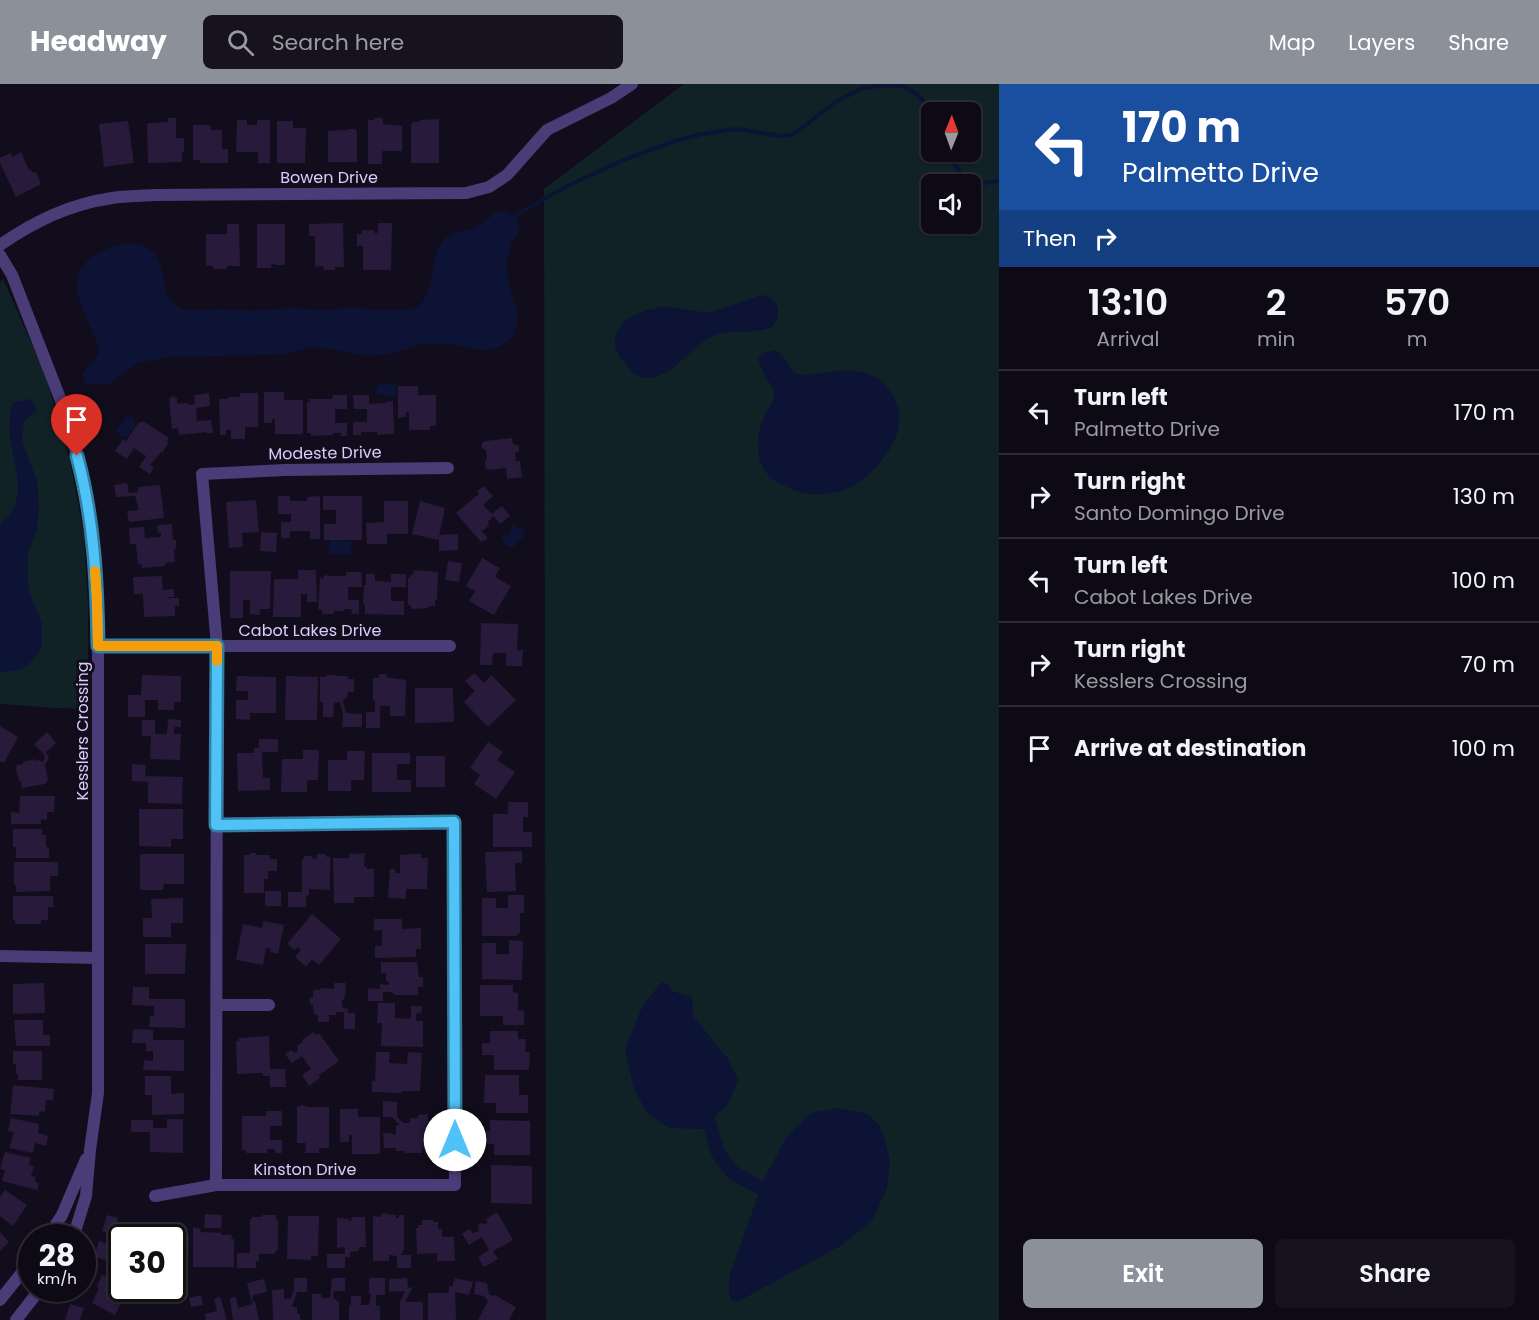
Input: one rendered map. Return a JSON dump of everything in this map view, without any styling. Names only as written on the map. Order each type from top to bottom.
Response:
[{"type":"street","name":"Bowen Drive","points":[[0,245],[24,228],[66,209],[112,198],[154,195],[466,193],[489,187],[507,175],[547,130],[611,98],[632,84]]},
{"type":"street","name":"Kesslers Crossing","points":[[0,255],[12,275],[65,411],[83,479],[92,525],[98,646],[98,1093],[90,1150],[87,1196],[78,1224]]},
{"type":"street","name":"Modeste Drive","points":[[217,646],[202,474],[285,470],[448,468]]},
{"type":"street","name":"Cabot Lakes Drive","points":[[98,646],[450,646]]},
{"type":"street","points":[[216,1185],[217,646]]},
{"type":"street","name":"Kinston Drive","points":[[155,1196],[216,1185],[455,1185],[454,822],[216,825]]},
{"type":"street","points":[[0,956],[98,957]]},
{"type":"street","points":[[217,1005],[269,1005]]},
{"type":"street","name":"Kesslers Crossing","points":[[56,1224],[90,1150]]},
{"type":"street","points":[[0,1300],[18,1278]]},
{"type":"street","points":[[16,1320],[30,1302]]},
{"type":"shaded area","points":[[684,84],[999,84],[999,1320],[546,1320],[544,189]]},
{"type":"shaded area","points":[[3,279],[45,374],[70,461],[84,535],[88,602],[88,709],[0,704],[0,282]]},
{"type":"water","points":[[496,211],[510,214],[520,225],[507,261],[508,281],[517,310],[517,325],[513,336],[500,346],[483,351],[456,345],[421,344],[391,354],[368,356],[311,347],[290,353],[268,355],[171,357],[138,363],[109,384],[86,384],[82,374],[99,352],[77,294],[77,278],[89,258],[109,248],[128,243],[143,245],[155,254],[161,267],[167,295],[181,309],[254,311],[291,308],[327,310],[352,307],[409,310],[418,306],[428,292],[436,253],[444,240],[452,234],[480,225]]},
{"type":"water","points":[[761,295],[767,296],[777,306],[778,316],[773,326],[759,331],[715,335],[698,346],[673,368],[655,377],[642,378],[637,375],[629,369],[617,352],[615,341],[618,330],[630,317],[639,313],[666,307],[712,312]]},
{"type":"water","points":[[775,350],[783,356],[797,374],[861,372],[878,379],[893,395],[898,410],[899,424],[896,435],[885,456],[860,482],[844,490],[830,493],[800,492],[774,481],[764,469],[758,453],[758,437],[774,396],[758,359],[764,353]]},
{"type":"water","points":[[396,383],[397,398],[376,394],[377,385]]},
{"type":"water","points":[[32,399],[37,410],[24,421],[22,440],[37,481],[39,505],[37,530],[28,553],[28,581],[30,593],[42,624],[42,643],[40,652],[28,665],[20,670],[0,672],[0,523],[15,505],[18,493],[9,429],[10,415],[13,402]]},
{"type":"water","points":[[131,415],[136,424],[128,436],[121,437],[116,431],[119,425],[124,423],[125,418]]},
{"type":"water","points":[[512,525],[525,530],[523,537],[512,548],[505,545],[501,535],[508,535]]},
{"type":"water","points":[[330,540],[352,541],[351,555],[329,554]]},
{"type":"water","points":[[662,982],[668,984],[671,991],[692,997],[693,1016],[728,1059],[738,1080],[728,1105],[704,1129],[669,1128],[647,1113],[634,1089],[625,1049],[643,1005]]},
{"type":"water","points":[[837,1108],[868,1114],[880,1126],[885,1140],[890,1161],[887,1188],[872,1221],[840,1246],[739,1301],[732,1300],[729,1295],[729,1277],[764,1179],[787,1136],[811,1113]]},
{"type":"building","points":[[168,118],[176,118],[176,138],[184,138],[182,162],[148,163],[147,124],[168,122]]},
{"type":"building","points":[[374,118],[383,118],[383,124],[402,126],[402,151],[382,151],[382,164],[368,164],[368,120],[374,120]]},
{"type":"building","points":[[439,119],[439,163],[411,163],[411,124],[420,122],[420,120]]},
{"type":"building","points":[[237,120],[247,120],[247,125],[257,125],[257,120],[270,120],[270,163],[258,163],[258,152],[236,152]]},
{"type":"building","points":[[128,121],[134,163],[104,167],[99,124]]},
{"type":"building","points":[[277,121],[293,121],[293,128],[306,128],[305,163],[277,163]]},
{"type":"building","points":[[193,125],[210,125],[211,130],[222,130],[222,149],[228,149],[228,163],[200,163],[200,160],[193,160]]},
{"type":"building","points":[[349,129],[357,131],[357,162],[328,162],[328,131]]},
{"type":"building","points":[[21,152],[29,170],[36,172],[41,184],[16,197],[0,163],[0,158],[11,153],[12,157]]},
{"type":"building","points":[[343,223],[344,267],[324,270],[323,266],[315,267],[315,236],[309,236],[309,224]]},
{"type":"building","points":[[378,223],[392,223],[391,270],[363,270],[363,246],[357,246],[357,234],[362,234],[362,230],[374,230],[374,233],[378,233]]},
{"type":"building","points":[[227,224],[239,224],[240,266],[213,269],[213,266],[206,266],[206,234],[227,234]]},
{"type":"building","points":[[257,224],[285,224],[285,263],[283,265],[272,263],[271,268],[257,268]]},
{"type":"building","points":[[398,386],[418,386],[418,395],[436,395],[436,426],[430,426],[430,430],[409,430],[409,412],[406,412],[406,417],[398,418]]},
{"type":"building","points":[[264,392],[284,392],[284,400],[303,400],[303,434],[275,434],[275,419],[272,419],[272,423],[264,423]]},
{"type":"building","points":[[209,393],[210,406],[196,408],[197,421],[211,420],[213,433],[179,435],[178,428],[172,429],[169,399],[172,396],[177,398],[177,404],[188,403],[189,405],[195,404],[194,395]]},
{"type":"building","points":[[240,393],[258,393],[258,427],[245,427],[245,439],[231,439],[231,430],[226,430],[226,435],[220,435],[219,399],[240,397]]},
{"type":"building","points":[[333,395],[347,395],[347,409],[335,409],[335,423],[347,423],[347,436],[333,433],[333,435],[311,436],[311,433],[307,433],[307,402],[310,402],[309,399],[332,399]]},
{"type":"building","points":[[353,395],[369,395],[369,404],[386,404],[386,402],[393,401],[394,434],[377,435],[377,432],[361,432],[361,435],[353,435],[353,422],[367,422],[367,409],[354,409]]},
{"type":"building","points":[[143,421],[169,438],[162,453],[150,465],[154,467],[150,474],[139,467],[146,456],[134,448],[127,459],[115,451],[123,439],[126,441],[139,422]]},
{"type":"building","points":[[512,438],[513,444],[518,445],[519,448],[519,451],[515,453],[516,461],[520,461],[522,477],[507,479],[506,468],[488,470],[485,467],[486,450],[482,448],[482,443]]},
{"type":"building","points":[[127,483],[129,493],[138,492],[138,487],[160,485],[164,518],[129,522],[127,511],[139,510],[135,496],[116,497],[114,485]]},
{"type":"building","points":[[484,486],[493,496],[483,505],[492,514],[502,506],[510,516],[500,524],[494,516],[488,521],[489,525],[481,530],[487,539],[481,542],[456,513],[479,494],[477,491]]},
{"type":"building","points":[[278,496],[290,496],[290,501],[307,501],[307,497],[320,496],[320,539],[310,539],[310,531],[290,531],[290,538],[281,538],[281,522],[291,522],[291,514],[278,514]]},
{"type":"building","points":[[323,496],[362,496],[362,540],[324,540],[324,524],[336,524],[336,510],[323,510]]},
{"type":"building","points":[[256,500],[259,532],[242,533],[243,547],[229,548],[226,502]]},
{"type":"building","points":[[384,501],[408,501],[408,534],[387,534],[387,544],[367,544],[366,523],[384,522]]},
{"type":"building","points":[[420,501],[445,508],[438,540],[412,534]]},
{"type":"building","points":[[172,524],[173,540],[176,540],[175,562],[165,563],[165,566],[142,568],[142,564],[138,565],[136,544],[130,544],[129,528],[144,527],[145,538],[161,537],[157,525]]},
{"type":"building","points":[[261,532],[277,533],[276,552],[260,551]]},
{"type":"building","points":[[458,534],[458,550],[439,551],[439,535]]},
{"type":"building","points":[[482,558],[500,568],[495,577],[511,586],[494,615],[469,601],[475,591],[466,586]]},
{"type":"building","points":[[448,561],[462,563],[459,582],[445,580]]},
{"type":"building","points":[[298,570],[316,570],[317,602],[307,602],[307,594],[301,594],[301,617],[273,617],[274,579],[298,579]]},
{"type":"building","points":[[415,570],[438,572],[435,606],[411,609],[411,605],[408,605],[408,578]]},
{"type":"building","points":[[230,571],[271,571],[270,609],[260,609],[260,615],[250,614],[250,600],[243,600],[243,618],[230,618]]},
{"type":"building","points":[[346,572],[361,572],[362,587],[348,587],[348,600],[359,600],[359,614],[352,614],[351,609],[344,609],[344,611],[334,611],[334,614],[322,614],[322,610],[318,609],[320,578],[323,579],[327,575],[346,576]]},
{"type":"building","points":[[366,574],[375,574],[375,581],[391,582],[391,574],[406,574],[406,587],[391,587],[391,601],[404,601],[404,615],[365,614],[365,604],[363,604]]},
{"type":"building","points":[[162,576],[163,590],[174,589],[174,597],[168,598],[179,598],[179,606],[175,606],[175,616],[144,617],[143,594],[134,594],[133,577]]},
{"type":"building","points":[[481,623],[518,624],[517,650],[523,650],[522,666],[506,666],[506,653],[493,653],[492,665],[480,665]]},
{"type":"building","points":[[474,673],[484,683],[491,675],[516,700],[488,727],[464,702],[475,691],[465,681]]},
{"type":"building","points":[[379,674],[406,680],[405,716],[390,716],[390,706],[380,706],[380,728],[366,728],[366,712],[375,712],[373,678],[379,678]]},
{"type":"building","points":[[142,675],[181,676],[181,702],[174,702],[174,710],[158,710],[158,700],[145,700],[145,717],[128,717],[128,695],[141,695]]},
{"type":"building","points":[[327,675],[354,679],[354,692],[348,692],[343,702],[346,713],[362,714],[362,727],[342,727],[343,714],[340,702],[334,703],[333,717],[323,717],[323,702],[320,702],[320,677],[327,677]]},
{"type":"building","points":[[237,676],[276,677],[276,713],[250,713],[250,720],[236,719],[236,700],[248,700],[248,691],[236,691]]},
{"type":"building","points":[[286,676],[318,677],[317,720],[285,720]]},
{"type":"building","points":[[415,688],[453,688],[454,722],[415,723]]},
{"type":"building","points":[[168,719],[181,720],[181,727],[174,727],[174,734],[181,734],[180,760],[150,759],[151,736],[142,736],[142,720],[155,720],[155,734],[167,734]]},
{"type":"building","points":[[0,726],[18,737],[4,763],[0,761]]},
{"type":"building","points":[[47,732],[56,743],[46,752],[49,758],[45,765],[48,780],[45,784],[22,788],[16,769],[17,765],[35,759],[35,761],[43,762],[44,754],[34,744]]},
{"type":"building","points":[[259,739],[278,739],[278,752],[262,752],[263,778],[270,778],[270,790],[238,791],[237,753],[254,753],[254,748],[259,748]]},
{"type":"building","points":[[488,742],[503,752],[497,760],[515,772],[496,799],[474,784],[480,775],[470,768]]},
{"type":"building","points":[[303,750],[319,750],[318,780],[307,780],[307,792],[281,792],[282,759],[303,759]]},
{"type":"building","points":[[347,751],[365,751],[364,780],[351,780],[351,791],[328,791],[328,760],[347,760]]},
{"type":"building","points":[[372,753],[410,753],[410,764],[397,764],[397,780],[411,780],[411,792],[372,792]]},
{"type":"building","points":[[416,756],[445,756],[445,787],[416,787]]},
{"type":"building","points":[[132,764],[146,765],[145,776],[183,777],[182,804],[148,803],[148,782],[132,781]]},
{"type":"building","points":[[20,796],[55,796],[54,812],[47,812],[47,820],[41,819],[41,824],[11,824],[11,812],[19,813]]},
{"type":"building","points":[[508,802],[528,802],[528,817],[523,817],[523,832],[532,832],[532,847],[493,847],[493,814],[508,814]]},
{"type":"building","points":[[139,809],[183,809],[183,839],[171,839],[171,847],[139,846]]},
{"type":"building","points":[[13,829],[42,829],[42,835],[46,835],[46,847],[49,847],[49,858],[16,858],[16,847],[13,847]]},
{"type":"building","points":[[522,851],[522,863],[515,863],[516,891],[487,892],[485,852]]},
{"type":"building","points":[[250,853],[270,855],[270,859],[277,859],[277,871],[268,871],[268,879],[264,879],[264,893],[244,893],[244,855],[250,855]]},
{"type":"building","points":[[365,853],[364,867],[374,869],[374,897],[354,897],[354,903],[334,903],[333,858],[349,858],[349,854]]},
{"type":"building","points":[[140,854],[184,854],[184,884],[164,884],[163,890],[140,890]]},
{"type":"building","points":[[317,854],[330,857],[330,890],[309,889],[309,895],[306,896],[306,907],[288,907],[288,892],[302,892],[302,859],[304,856],[317,858]]},
{"type":"building","points":[[421,854],[421,858],[428,858],[427,889],[406,889],[406,899],[388,898],[390,869],[395,869],[395,873],[400,873],[400,855]]},
{"type":"building","points":[[14,862],[58,862],[58,876],[50,876],[50,891],[16,892]]},
{"type":"building","points":[[265,891],[281,891],[281,906],[265,906]]},
{"type":"building","points":[[508,895],[524,895],[524,913],[520,913],[520,932],[516,936],[482,936],[482,898],[496,898],[496,908],[508,908]]},
{"type":"building","points":[[13,896],[53,896],[54,907],[48,907],[48,920],[41,920],[41,924],[15,924]]},
{"type":"building","points":[[183,898],[183,923],[171,923],[171,937],[143,937],[143,918],[152,918],[151,899]]},
{"type":"building","points":[[312,914],[341,939],[319,965],[312,959],[306,967],[295,957],[301,950],[297,947],[294,950],[287,944]]},
{"type":"building","points":[[374,919],[402,919],[402,929],[421,928],[421,949],[416,949],[416,957],[375,958],[375,946],[382,946],[382,930],[374,931]]},
{"type":"building","points":[[263,921],[284,925],[278,954],[266,948],[263,965],[236,960],[243,924],[262,928]]},
{"type":"building","points":[[509,940],[523,941],[522,980],[482,979],[482,943],[496,943],[496,954],[509,954]]},
{"type":"building","points":[[145,944],[186,944],[185,974],[145,974]]},
{"type":"building","points":[[381,962],[417,962],[419,977],[423,977],[423,987],[418,987],[418,995],[395,995],[391,992],[383,992],[383,1001],[368,1001],[368,988],[380,989],[380,984],[389,985],[389,981],[386,981],[386,973],[381,973]]},
{"type":"building","points":[[44,983],[45,1013],[13,1014],[13,984]]},
{"type":"building","points":[[334,983],[346,983],[342,1007],[348,1009],[348,1013],[355,1013],[355,1029],[344,1029],[344,1012],[329,1015],[329,1022],[318,1022],[318,1015],[314,1014],[313,1005],[310,1004],[313,990],[334,989]]},
{"type":"building","points":[[480,985],[513,985],[513,992],[518,993],[518,1011],[524,1010],[524,1025],[503,1025],[503,1016],[480,1016]]},
{"type":"building","points":[[133,987],[149,987],[149,999],[185,999],[185,1028],[149,1027],[150,1016],[154,1016],[154,1006],[132,1005]]},
{"type":"building","points":[[378,1003],[395,1003],[395,1018],[411,1019],[411,1006],[422,1006],[422,1012],[416,1014],[416,1021],[423,1021],[423,1047],[381,1046],[382,1023],[377,1023]]},
{"type":"building","points":[[14,1020],[43,1020],[43,1035],[50,1035],[50,1046],[16,1046]]},
{"type":"building","points":[[133,1029],[153,1030],[153,1040],[184,1040],[184,1071],[143,1070],[144,1060],[153,1061],[153,1051],[146,1051],[146,1043],[132,1043]]},
{"type":"building","points":[[490,1031],[518,1031],[518,1039],[526,1039],[525,1052],[530,1052],[529,1070],[494,1070],[494,1055],[482,1055],[482,1043],[490,1043]]},
{"type":"building","points":[[313,1032],[316,1035],[319,1033],[339,1061],[319,1075],[320,1078],[309,1086],[302,1075],[311,1069],[302,1056],[292,1063],[285,1054],[291,1050],[294,1053],[298,1051],[297,1046]]},
{"type":"building","points":[[269,1036],[270,1069],[285,1069],[286,1087],[270,1087],[270,1076],[263,1076],[263,1073],[237,1074],[236,1041],[239,1041],[239,1038]]},
{"type":"building","points":[[13,1051],[42,1051],[42,1080],[18,1080],[16,1064],[13,1064]]},
{"type":"building","points":[[376,1052],[390,1052],[389,1063],[407,1064],[408,1052],[422,1053],[420,1091],[372,1092],[372,1081],[375,1081]]},
{"type":"building","points":[[485,1075],[519,1075],[519,1095],[528,1095],[528,1113],[496,1113],[496,1103],[484,1103]]},
{"type":"building","points":[[145,1076],[171,1076],[171,1094],[184,1093],[184,1114],[152,1115],[152,1095],[145,1095]]},
{"type":"building","points":[[13,1085],[54,1089],[53,1100],[46,1100],[45,1112],[39,1111],[39,1116],[10,1114]]},
{"type":"building","points":[[383,1101],[397,1102],[397,1116],[403,1123],[410,1123],[410,1118],[418,1118],[418,1115],[428,1114],[429,1148],[422,1149],[422,1153],[405,1153],[405,1151],[396,1151],[396,1148],[384,1148],[383,1133],[396,1135],[396,1125],[400,1125],[392,1117],[383,1117]]},
{"type":"building","points":[[302,1105],[329,1107],[329,1148],[319,1148],[319,1153],[305,1153],[306,1143],[297,1143],[297,1107]]},
{"type":"building","points":[[340,1109],[358,1109],[358,1117],[380,1117],[380,1154],[352,1154],[352,1135],[349,1135],[349,1142],[340,1142]]},
{"type":"building","points":[[266,1111],[282,1111],[282,1126],[270,1126],[270,1140],[282,1140],[282,1153],[275,1153],[275,1149],[267,1149],[267,1153],[246,1153],[246,1150],[242,1150],[242,1116],[266,1116]]},
{"type":"building","points":[[11,1118],[39,1124],[38,1133],[48,1136],[46,1146],[35,1143],[33,1153],[9,1148],[14,1132],[8,1131]]},
{"type":"building","points":[[167,1119],[183,1119],[183,1153],[150,1152],[150,1132],[131,1132],[131,1120],[153,1120],[153,1128],[167,1128]]},
{"type":"building","points":[[490,1120],[530,1121],[530,1155],[494,1155],[494,1144],[482,1144],[483,1131],[490,1131]]},
{"type":"building","points":[[5,1152],[31,1158],[29,1165],[34,1166],[31,1176],[36,1177],[35,1182],[39,1183],[37,1190],[2,1181],[5,1170],[0,1169]]},
{"type":"building","points":[[491,1165],[532,1166],[532,1204],[491,1203]]},
{"type":"building","points":[[5,1190],[27,1205],[13,1226],[0,1216],[0,1197]]},
{"type":"building","points":[[497,1212],[513,1240],[493,1251],[498,1259],[484,1267],[478,1257],[489,1250],[482,1237],[469,1245],[462,1234],[469,1229],[473,1233],[479,1231],[478,1225],[488,1222],[486,1219]]},
{"type":"building","points":[[387,1213],[387,1216],[388,1214],[396,1215],[396,1218],[404,1215],[404,1249],[401,1255],[411,1255],[411,1268],[397,1268],[397,1256],[389,1255],[389,1261],[373,1261],[373,1216],[381,1217],[381,1214]]},
{"type":"building","points":[[205,1214],[222,1215],[221,1228],[204,1228]]},
{"type":"building","points":[[107,1215],[118,1218],[117,1224],[108,1224],[108,1233],[102,1231]]},
{"type":"building","points":[[262,1215],[276,1215],[278,1249],[274,1254],[259,1254],[256,1268],[237,1268],[237,1253],[250,1253],[250,1219],[262,1217]]},
{"type":"building","points":[[288,1216],[319,1216],[318,1256],[311,1256],[311,1260],[287,1259]]},
{"type":"building","points":[[352,1217],[365,1217],[366,1247],[360,1247],[358,1251],[350,1252],[350,1257],[345,1257],[345,1268],[327,1268],[327,1254],[345,1254],[345,1247],[337,1248],[337,1218],[351,1221]]},
{"type":"building","points":[[422,1220],[438,1222],[438,1229],[442,1229],[442,1237],[454,1237],[455,1261],[437,1261],[437,1253],[417,1254],[416,1228],[422,1225]]},
{"type":"building","points":[[193,1227],[201,1229],[200,1232],[232,1235],[234,1267],[193,1267]]},
{"type":"building","points":[[0,1232],[9,1242],[0,1251]]},
{"type":"building","points":[[186,1236],[189,1236],[188,1267],[186,1267]]},
{"type":"building","points":[[99,1241],[108,1244],[108,1261],[96,1257]]},
{"type":"building","points":[[102,1275],[108,1278],[108,1302],[122,1302],[115,1315],[92,1303],[96,1302],[99,1288],[97,1286]]},
{"type":"building","points":[[294,1278],[307,1278],[307,1292],[297,1292],[292,1307],[297,1307],[300,1320],[273,1320],[272,1290],[284,1289],[284,1299],[291,1298]]},
{"type":"building","points":[[332,1278],[345,1278],[345,1291],[334,1291],[333,1298],[339,1302],[339,1320],[312,1320],[312,1294],[321,1294],[321,1298],[330,1298]]},
{"type":"building","points":[[369,1278],[385,1278],[385,1295],[376,1295],[376,1306],[380,1306],[380,1320],[349,1320],[351,1296],[361,1296],[361,1305],[369,1305],[371,1294],[369,1294]]},
{"type":"building","points":[[407,1278],[408,1288],[413,1287],[405,1302],[423,1302],[423,1320],[400,1320],[400,1302],[405,1291],[389,1292],[389,1279]]},
{"type":"building","points":[[455,1278],[473,1282],[469,1295],[455,1292],[456,1320],[428,1320],[428,1293],[449,1293],[449,1286],[452,1287]]},
{"type":"building","points":[[264,1279],[267,1292],[253,1295],[252,1301],[255,1301],[259,1320],[233,1320],[230,1298],[236,1297],[238,1308],[252,1304],[247,1283]]},
{"type":"building","points":[[476,1281],[487,1283],[489,1294],[516,1307],[509,1320],[478,1320],[488,1301],[484,1296],[474,1294]]},
{"type":"building","points":[[201,1295],[203,1305],[191,1307],[189,1298]]},
{"type":"building","points":[[220,1297],[227,1320],[206,1320],[205,1314],[217,1311],[214,1299]]},
{"type":"building","points":[[70,1304],[84,1308],[80,1320],[65,1320]]},
{"type":"waterway","points":[[511,218],[565,187],[626,159],[678,140],[736,129],[781,136],[794,134],[834,103],[860,89],[884,85],[904,86],[918,95],[924,102]]},
{"type":"waterway","points":[[953,162],[963,177],[983,183],[999,181]]},
{"type":"waterway","points":[[709,1122],[718,1153],[732,1172],[761,1188]]},
{"type":"slow traffic","points":[[95,571],[98,646],[217,646],[217,661]]},
{"type":"route","points":[[77,456],[92,525],[98,646],[217,646],[216,825],[454,822],[455,1140]]}]
